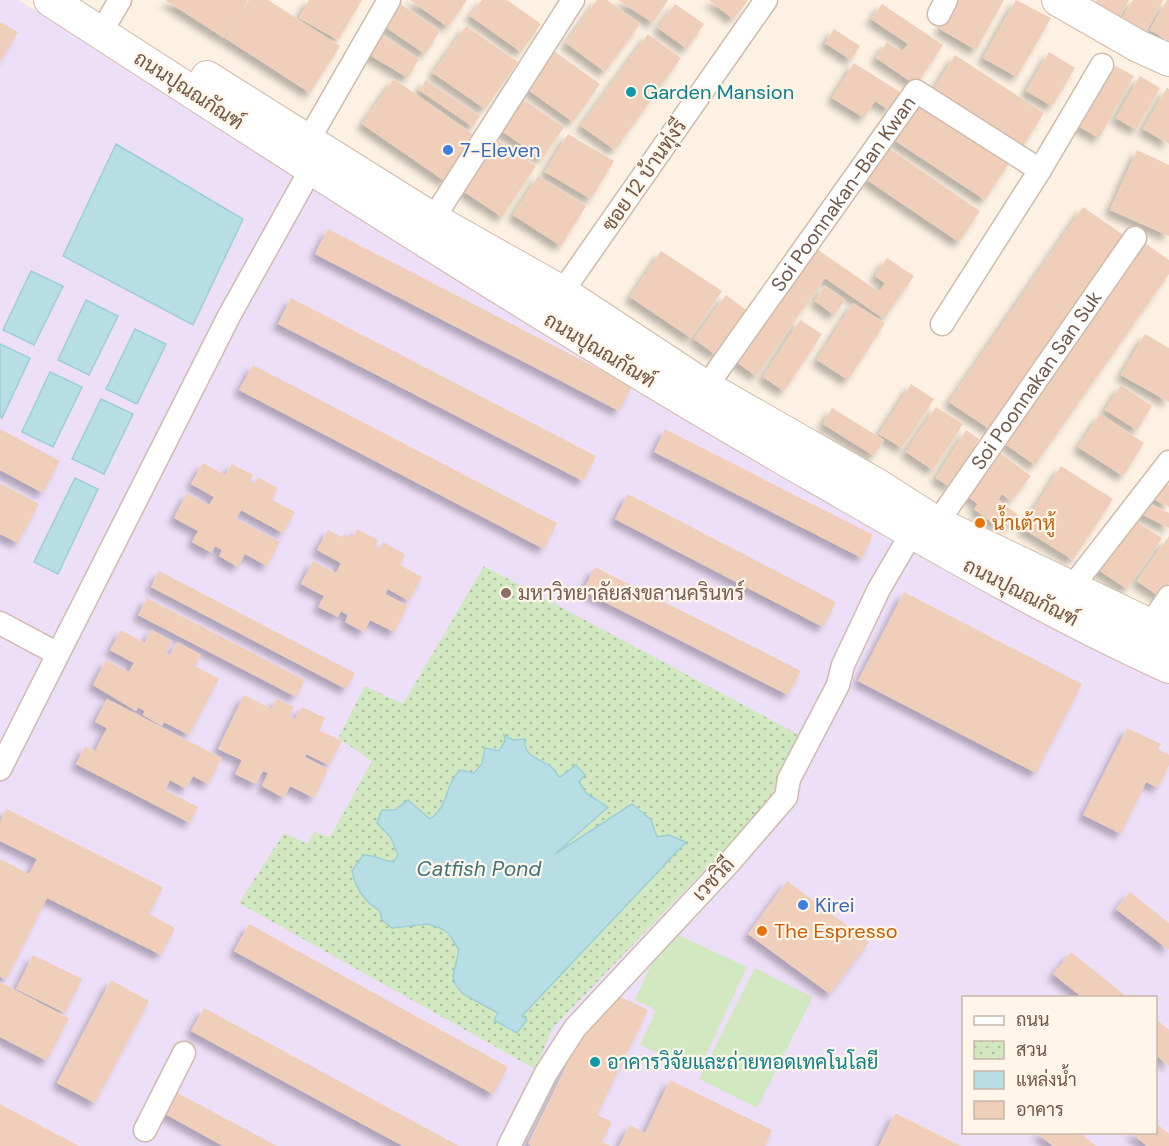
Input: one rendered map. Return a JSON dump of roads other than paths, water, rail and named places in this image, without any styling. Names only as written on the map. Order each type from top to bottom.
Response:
[{"type":"street","name":"ถนนปุณณกัณฑ์","points":[[50,0],[310,154],[554,304],[706,387],[879,486],[930,531],[987,575],[1169,667]]},
{"type":"street","name":"ถนนปุณณกัณฑ์","points":[[84,0],[115,9],[310,154],[433,219],[704,413],[930,531],[1072,587],[1159,629]]},
{"type":"street","points":[[0,769],[388,0]]},
{"type":"street","points":[[433,219],[573,0]]},
{"type":"street","name":"ซอย 12 บ้านทุ่งรี","points":[[554,304],[766,0]]},
{"type":"street","points":[[1072,4],[1138,46],[1169,60]]},
{"type":"street","points":[[942,324],[1040,170],[1102,65]]},
{"type":"street","name":"Soi Poonnakan-Ban Kwan","points":[[706,387],[916,91],[1040,170]]},
{"type":"street","name":"Soi Poonnakan San Suk","points":[[930,531],[1136,238]]},
{"type":"street","points":[[1072,587],[1169,462]]},
{"type":"street","name":"เวชวิถี","points":[[509,1146],[546,1072],[575,1028],[729,863],[786,797],[789,779],[838,685],[843,665],[879,590],[907,541],[930,531]]},
{"type":"street","points":[[1159,629],[1169,597]]},
{"type":"street","points":[[0,623],[58,654]]},
{"type":"street","points":[[145,1130],[184,1053]]},
{"type":"water","points":[[116,144],[243,219],[193,325],[63,256]]},
{"type":"water","points":[[31,271],[63,286],[34,345],[3,330]]},
{"type":"water","points":[[86,300],[118,316],[89,375],[58,360]]},
{"type":"water","points":[[135,329],[166,344],[137,404],[106,389]]},
{"type":"water","points":[[0,344],[30,358],[2,418],[0,417]]},
{"type":"water","points":[[50,372],[82,387],[53,447],[22,432]]},
{"type":"water","points":[[101,399],[133,414],[104,474],[72,459]]},
{"type":"water","points":[[75,478],[98,489],[58,574],[34,562]]},
{"type":"water","name":"Catfish Pond","points":[[504,735],[513,740],[525,739],[529,753],[552,767],[560,777],[576,765],[585,775],[579,782],[587,794],[608,807],[555,854],[632,804],[651,820],[657,837],[669,835],[686,842],[522,1016],[527,1020],[517,1033],[494,1020],[498,1013],[463,994],[455,984],[453,976],[459,950],[449,934],[428,924],[392,928],[382,920],[380,911],[362,894],[352,871],[363,855],[394,862],[398,855],[391,838],[377,823],[382,810],[395,810],[408,800],[430,819],[441,807],[451,783],[460,770],[474,773],[482,764],[485,748],[499,751],[505,741]]},
{"type":"place","name":"Garden Mansion","points":[[631,92]]},
{"type":"place","name":"7-Eleven","points":[[448,150]]},
{"type":"place","name":"น้ำเต้าหู้","points":[[980,523]]},
{"type":"place","name":"มหาวิทยาลัยสงขลานครินทร์","points":[[506,593]]},
{"type":"place","name":"Kirei","points":[[803,905]]},
{"type":"place","name":"The Espresso","points":[[762,931]]},
{"type":"place","name":"อาคารวิจัยและถ่ายทอดเทคโนโลยี","points":[[595,1062]]}]
